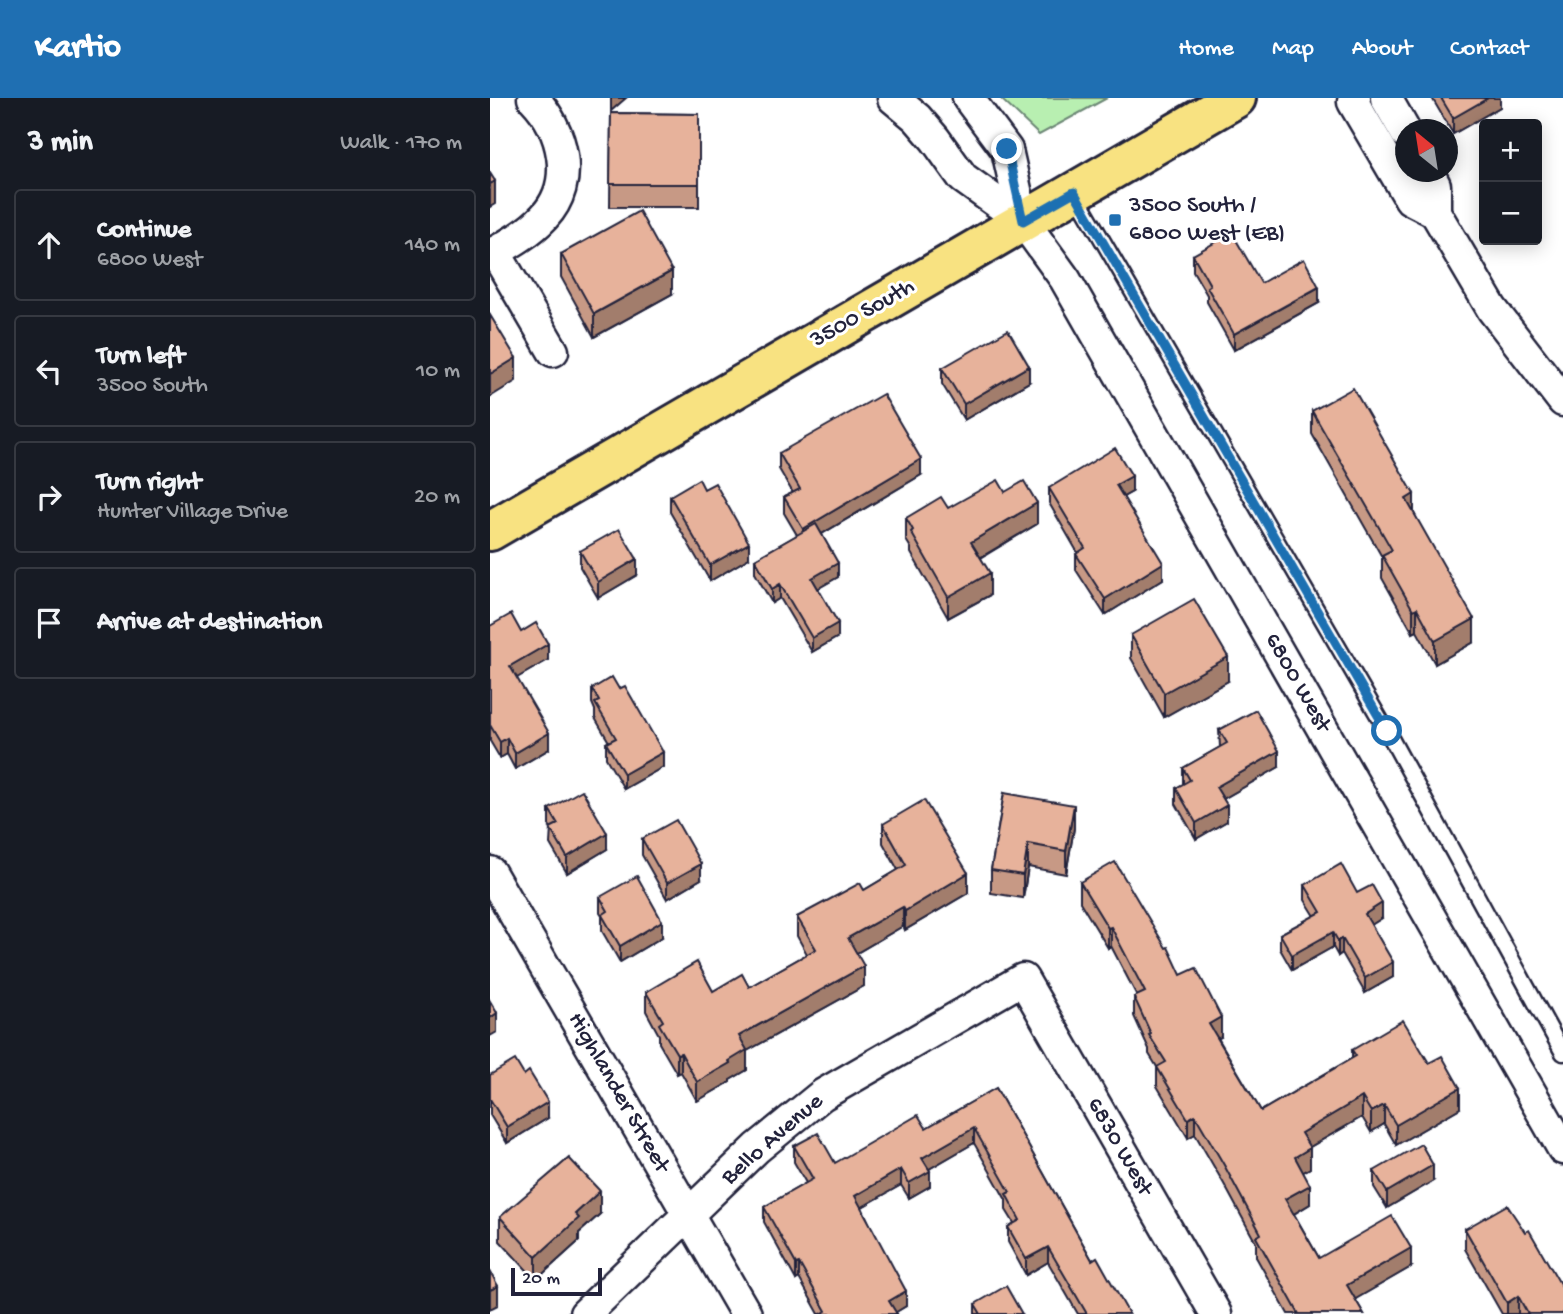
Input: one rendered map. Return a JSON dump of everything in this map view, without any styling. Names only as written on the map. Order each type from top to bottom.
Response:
[{"type":"main road","name":"3500 South","points":[[490,531],[1236,98]]},
{"type":"street","points":[[533,98],[552,120],[562,148],[563,173],[560,189],[545,216],[522,236],[493,254],[553,351]]},
{"type":"street","points":[[893,98],[917,118],[963,178],[1023,221]]},
{"type":"street","points":[[968,98],[1007,149],[1023,221]]},
{"type":"street","points":[[1355,98],[1353,102],[1410,199],[1435,212]]},
{"type":"street","points":[[1386,98],[1397,119]]},
{"type":"street","points":[[1434,182],[1435,212],[1492,309],[1563,401]]},
{"type":"street","name":"6800 West","points":[[1023,221],[1065,279],[1563,1149]]},
{"type":"street","name":"Highlander Street","points":[[490,872],[746,1314]]},
{"type":"street","name":"Bello Avenue","points":[[585,1314],[765,1141],[822,1095],[1023,979]]},
{"type":"street","name":"6830 West","points":[[1023,979],[1216,1314]]},
{"type":"lane","points":[[1074,192],[1387,731],[1563,1053]]},
{"type":"green space","points":[[1000,98],[1107,98],[1039,135]]},
{"type":"building","points":[[1441,98],[1488,98],[1453,118]]},
{"type":"building","points":[[611,113],[699,114],[699,184],[610,184]]},
{"type":"building","points":[[639,211],[672,271],[594,314],[561,254]]},
{"type":"building","points":[[1232,233],[1261,283],[1304,259],[1319,287],[1234,334],[1207,287],[1210,285],[1193,255]]},
{"type":"building","points":[[490,315],[516,358],[490,374]]},
{"type":"building","points":[[1008,330],[1029,366],[964,404],[942,368]]},
{"type":"building","points":[[1353,388],[1414,494],[1406,499],[1474,619],[1435,641],[1417,608],[1413,610],[1382,555],[1392,550],[1312,411]]},
{"type":"building","points":[[883,394],[921,459],[803,529],[784,497],[800,489],[779,453]]},
{"type":"building","points":[[1115,448],[1132,476],[1116,485],[1163,563],[1105,599],[1076,554],[1085,548],[1049,488]]},
{"type":"building","points":[[699,479],[704,489],[715,483],[749,543],[710,565],[670,496]]},
{"type":"building","points":[[998,480],[1005,492],[1024,481],[1037,503],[971,542],[990,573],[948,597],[911,532],[913,530],[906,518],[941,497],[948,508]]},
{"type":"building","points":[[816,524],[838,563],[812,578],[838,623],[812,638],[780,584],[772,589],[755,559]]},
{"type":"building","points":[[619,529],[637,559],[598,582],[580,551]]},
{"type":"building","points":[[1194,599],[1228,657],[1164,693],[1131,635]]},
{"type":"building","points":[[511,614],[521,632],[536,623],[548,644],[510,666],[549,733],[515,753],[507,738],[500,742],[490,725],[490,626]]},
{"type":"building","points":[[612,677],[619,689],[625,686],[663,752],[624,774],[606,743],[616,738],[595,703],[599,701],[592,689]]},
{"type":"building","points":[[1256,710],[1279,751],[1216,787],[1227,805],[1196,823],[1176,788],[1190,780],[1183,768],[1227,743],[1219,730]]},
{"type":"building","points":[[582,790],[607,833],[567,857],[550,828],[558,824],[549,809]]},
{"type":"building","points":[[1004,793],[1074,805],[1066,851],[1028,844],[1023,875],[991,870]]},
{"type":"building","points":[[924,800],[968,873],[905,911],[903,907],[848,938],[864,966],[739,1036],[747,1050],[697,1082],[681,1053],[677,1054],[659,1024],[663,1021],[646,992],[697,962],[713,991],[742,974],[749,987],[816,949],[797,917],[860,883],[864,890],[906,865],[883,824]]},
{"type":"building","points":[[676,820],[701,864],[667,883],[642,839]]},
{"type":"building","points":[[1115,862],[1166,948],[1168,947],[1181,975],[1196,968],[1221,1017],[1209,1024],[1261,1111],[1356,1056],[1352,1050],[1403,1020],[1429,1063],[1442,1056],[1460,1088],[1396,1125],[1384,1105],[1371,1112],[1362,1097],[1301,1133],[1310,1148],[1295,1157],[1310,1185],[1285,1199],[1319,1258],[1392,1216],[1411,1248],[1347,1285],[1364,1314],[1299,1314],[1256,1237],[1261,1234],[1224,1165],[1195,1115],[1188,1119],[1157,1067],[1166,1062],[1149,1035],[1151,1034],[1134,997],[1145,992],[1111,927],[1108,928],[1080,882]]},
{"type":"building","points":[[1341,864],[1357,893],[1372,885],[1382,903],[1365,914],[1393,962],[1365,978],[1342,938],[1338,941],[1333,932],[1292,955],[1280,934],[1321,912],[1305,885]]},
{"type":"building","points":[[637,876],[662,921],[620,946],[602,915],[608,911],[600,897]]},
{"type":"building","points":[[490,1001],[497,1013],[490,1018]]},
{"type":"building","points":[[515,1060],[524,1075],[529,1071],[548,1102],[507,1127],[490,1099],[490,1075]]},
{"type":"building","points":[[996,1088],[1092,1260],[1097,1257],[1129,1314],[1087,1314],[1048,1247],[1026,1259],[1008,1227],[1020,1220],[1006,1194],[1010,1192],[974,1128],[922,1158],[930,1171],[909,1183],[901,1169],[855,1196],[906,1291],[889,1301],[897,1314],[821,1314],[826,1311],[764,1207],[813,1179],[794,1146],[818,1133],[835,1163],[918,1115],[926,1128]]},
{"type":"building","points":[[1421,1144],[1433,1165],[1387,1192],[1374,1171]]},
{"type":"building","points":[[569,1158],[600,1191],[575,1214],[579,1218],[536,1257],[500,1217]]},
{"type":"building","points":[[1507,1205],[1525,1232],[1529,1230],[1563,1289],[1563,1314],[1528,1314],[1518,1296],[1507,1303],[1465,1229]]},
{"type":"building","points":[[490,1271],[498,1286],[490,1290]]},
{"type":"building","points":[[1006,1286],[1022,1314],[981,1314],[975,1304]]},
{"type":"place","name":"3500 South / 6800 West (EB)","points":[[1115,220]]},
{"type":"route","points":[[1007,149],[1023,221],[1074,192],[1387,731]]}]
